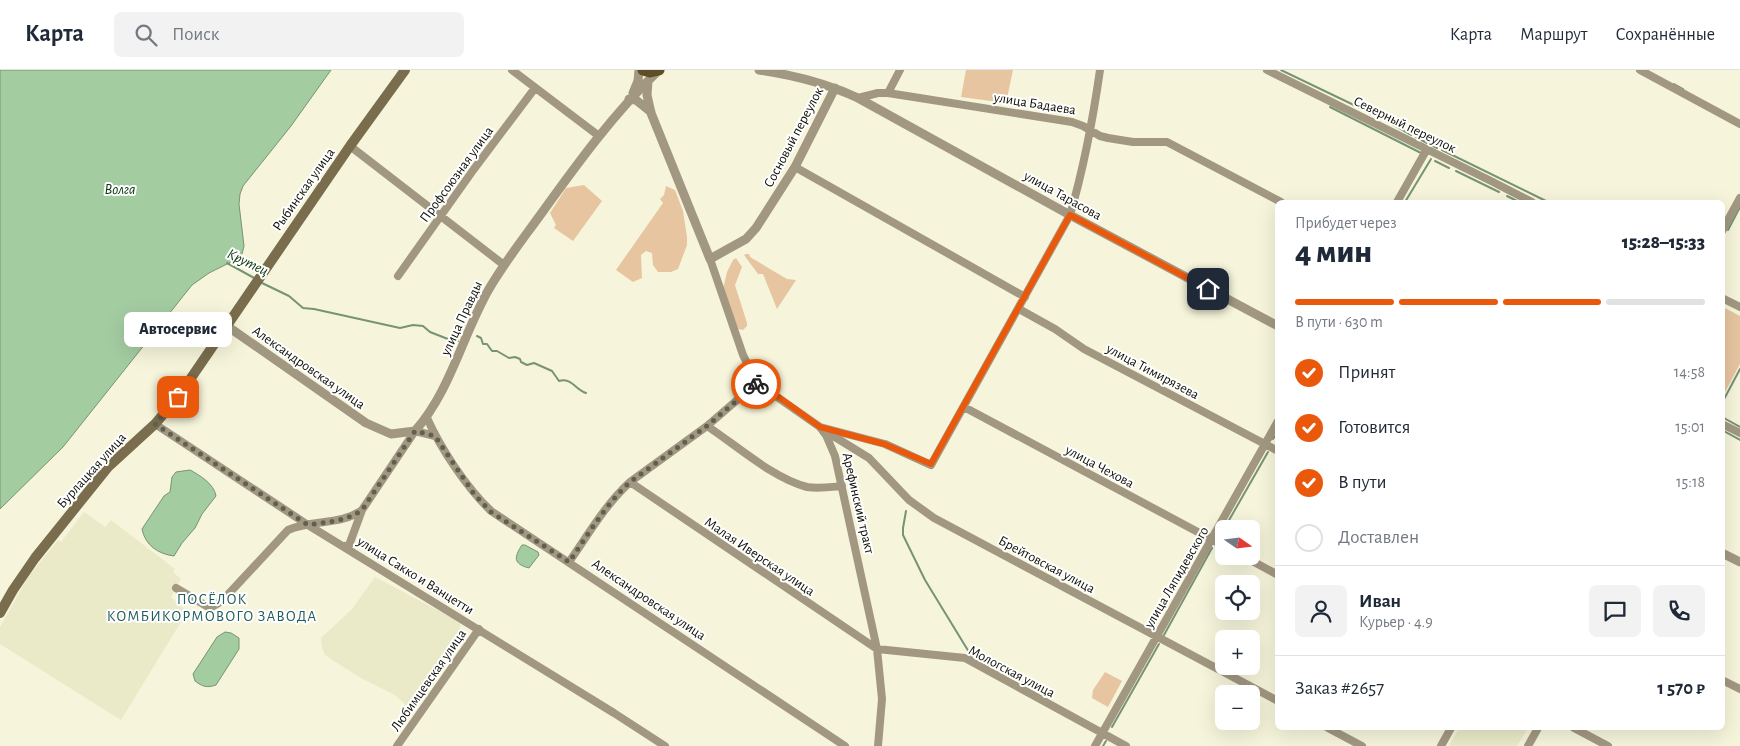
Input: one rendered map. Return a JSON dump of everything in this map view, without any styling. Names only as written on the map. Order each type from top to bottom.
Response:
[{"type":"main road","name":"Рыбинская улица","points":[[227,326],[350,146],[405,70]]},
{"type":"main road","points":[[646,75],[659,70]]},
{"type":"main road","name":"Бурлацкая улица","points":[[0,613],[35,558],[108,468],[167,411],[227,326]]},
{"type":"street","points":[[512,70],[599,136]]},
{"type":"street","name":"улица Правды","points":[[629,99],[638,81],[639,70]]},
{"type":"street","points":[[758,70],[793,73],[835,88]]},
{"type":"street","points":[[888,94],[900,70]]},
{"type":"street","points":[[820,427],[884,444],[931,464],[1070,215],[1091,131],[1100,70]]},
{"type":"street","name":"Северный переулок","points":[[1267,70],[1528,200]]},
{"type":"street","points":[[1642,70],[1740,124]]},
{"type":"street","name":"улица Правды","points":[[348,548],[362,510],[415,431],[427,418],[456,364],[488,290],[504,265],[646,75]]},
{"type":"street","name":"Арефинский тракт","points":[[646,75],[651,113],[710,259],[743,355],[758,382],[820,427],[826,435],[835,456],[876,649],[882,699],[878,746]]},
{"type":"street","name":"Профсоюзная улица","points":[[398,276],[474,169],[535,88]]},
{"type":"street","name":"улица Тарасова","points":[[835,88],[858,98],[1070,215],[1275,324]]},
{"type":"street","name":"Сосновый переулок","points":[[710,259],[746,239],[756,228],[795,167],[835,88]]},
{"type":"street","name":"улица Бадаева","points":[[858,98],[878,93],[888,94],[1072,122],[1084,126],[1100,136],[1133,142],[1167,142],[1277,200]]},
{"type":"street","points":[[629,99],[636,100],[651,113]]},
{"type":"street","points":[[350,146],[504,265]]},
{"type":"street","points":[[1398,200],[1427,149]]},
{"type":"street","points":[[795,167],[1025,297]]},
{"type":"street","points":[[1725,226],[1740,198]]},
{"type":"street","points":[[1725,300],[1740,307]]},
{"type":"street","name":"улица Тимирязева","points":[[1018,309],[1055,329],[1084,349],[1275,450]]},
{"type":"street","name":"Александровская улица","points":[[227,326],[366,423],[391,434],[415,431],[435,436]]},
{"type":"street","points":[[569,562],[598,519],[620,491],[707,426],[758,382]]},
{"type":"street","name":"улица Чехова","points":[[964,407],[1215,541]]},
{"type":"street","name":"Александровская улица","points":[[427,418],[435,436],[474,494],[491,512],[845,746]]},
{"type":"street","points":[[155,424],[308,525]]},
{"type":"street","points":[[707,426],[777,474],[790,480],[817,488],[842,486]]},
{"type":"street","points":[[1725,426],[1740,433]]},
{"type":"street","name":"Брейтовская улица","points":[[820,427],[869,458],[909,500],[934,518],[1275,698]]},
{"type":"street","name":"улица Ляпидевского","points":[[1096,746],[1275,427]]},
{"type":"street","name":"Малая Иверская улица","points":[[630,482],[876,649]]},
{"type":"street","points":[[176,588],[210,608],[222,601],[288,530],[296,526],[343,519],[355,515],[362,510]]},
{"type":"street","name":"улица Сакко и Ванцетти","points":[[308,525],[479,629],[665,746]]},
{"type":"street","points":[[1725,554],[1740,562]]},
{"type":"street","points":[[1259,565],[1275,573]]},
{"type":"street","name":"Любимцевская улица","points":[[397,746],[479,629]]},
{"type":"street","name":"Мологская улица","points":[[876,649],[965,658],[1126,746]]},
{"type":"street","points":[[1725,682],[1740,689]]},
{"type":"street","points":[[1332,730],[1362,746]]},
{"type":"street","points":[[1441,746],[1450,730]]},
{"type":"street","points":[[1528,746],[1537,730]]},
{"type":"street","points":[[1578,730],[1608,746]]},
{"type":"shaded area","points":[[966,70],[1013,70],[1006,103],[961,97]]},
{"type":"shaded area","points":[[584,185],[602,201],[573,241],[554,228],[556,225],[550,213],[566,188]]},
{"type":"shaded area","points":[[666,186],[675,190],[683,211],[687,245],[678,269],[671,272],[658,272],[653,265],[652,253],[646,251],[641,255],[642,278],[633,282],[616,270],[663,203],[660,199],[664,195]]},
{"type":"shaded area","points":[[749,254],[750,257],[787,279],[796,280],[777,309],[763,274],[758,274],[744,255]]},
{"type":"shaded area","points":[[736,258],[742,267],[735,285],[747,323],[743,330],[738,329],[723,289],[727,272]]},
{"type":"shaded area","points":[[1725,308],[1740,316],[1740,364],[1725,392]]},
{"type":"shaded area","points":[[84,512],[105,527],[111,520],[175,569],[173,572],[181,579],[171,597],[187,612],[121,720],[0,644],[0,627],[28,577],[58,540],[61,542]]},
{"type":"shaded area","points":[[375,577],[460,622],[460,632],[426,690],[413,706],[408,707],[395,695],[361,678],[334,661],[325,655],[322,648],[321,638],[352,609]]},
{"type":"shaded area","points":[[1105,672],[1122,681],[1108,707],[1092,698],[1093,690]]},
{"type":"shaded area","points":[[1458,730],[1527,730],[1517,746],[1449,746]]},
{"type":"water","name":"Волга","points":[[0,70],[331,70],[291,126],[243,186],[239,204],[244,246],[242,254],[237,259],[209,273],[192,285],[63,447],[0,509]]},
{"type":"water","points":[[190,470],[210,484],[216,496],[174,556],[168,555],[158,551],[149,544],[142,529],[164,496],[170,492],[172,477],[176,472]]},
{"type":"water","points":[[522,545],[538,552],[539,555],[529,568],[516,560],[517,553]]},
{"type":"water","points":[[225,632],[239,638],[239,649],[216,685],[203,686],[195,681],[193,674],[217,637]]},
{"type":"waterway","points":[[1281,70],[1383,119],[1411,135]]},
{"type":"waterway","points":[[1674,84],[1683,89]]},
{"type":"waterway","points":[[1330,107],[1421,153]]},
{"type":"waterway","points":[[1416,137],[1427,143]]},
{"type":"waterway","points":[[1431,145],[1437,148]]},
{"type":"waterway","points":[[1442,150],[1544,200]]},
{"type":"waterway","points":[[1406,200],[1431,159]]},
{"type":"waterway","points":[[1435,161],[1449,168]]},
{"type":"waterway","points":[[1456,171],[1499,192]]},
{"type":"waterway","points":[[1507,196],[1515,200]]},
{"type":"waterway","points":[[1728,230],[1740,207]]},
{"type":"waterway","name":"Крутец","points":[[227,263],[256,279]]},
{"type":"waterway","name":"Крутец","points":[[262,283],[289,296],[303,308],[400,328],[413,325],[423,326],[430,332],[453,341],[458,341]]},
{"type":"waterway","points":[[477,336],[492,351],[497,351],[509,358],[515,357],[527,365],[534,363],[552,371],[559,381],[570,382],[586,393]]},
{"type":"waterway","points":[[1725,397],[1740,369]]},
{"type":"waterway","points":[[1725,419],[1740,427]]},
{"type":"waterway","points":[[1725,432],[1740,440]]},
{"type":"waterway","points":[[1229,520],[1268,452]]},
{"type":"waterway","points":[[906,511],[903,535],[925,580],[972,657]]},
{"type":"waterway","points":[[1164,635],[1212,548]]},
{"type":"waterway","points":[[1112,727],[1159,644]]},
{"type":"waterway","points":[[1103,746],[1106,741]]},
{"type":"way so far","points":[[178,397],[155,424],[308,525],[343,519],[355,515],[362,510],[370,501],[415,431],[435,436],[474,494],[491,512],[569,562],[598,519],[620,491],[707,426],[756,384]]},
{"type":"place","name":"Автосервис","points":[[178,397]]},
{"type":"district","name":"ПОСЁЛОК КОМБИКОРМОВОГО ЗАВОДА","points":[[212,608]]},
{"type":"route","points":[[756,384],[758,382],[820,427],[884,444],[931,464],[1070,215],[1208,289]]}]
